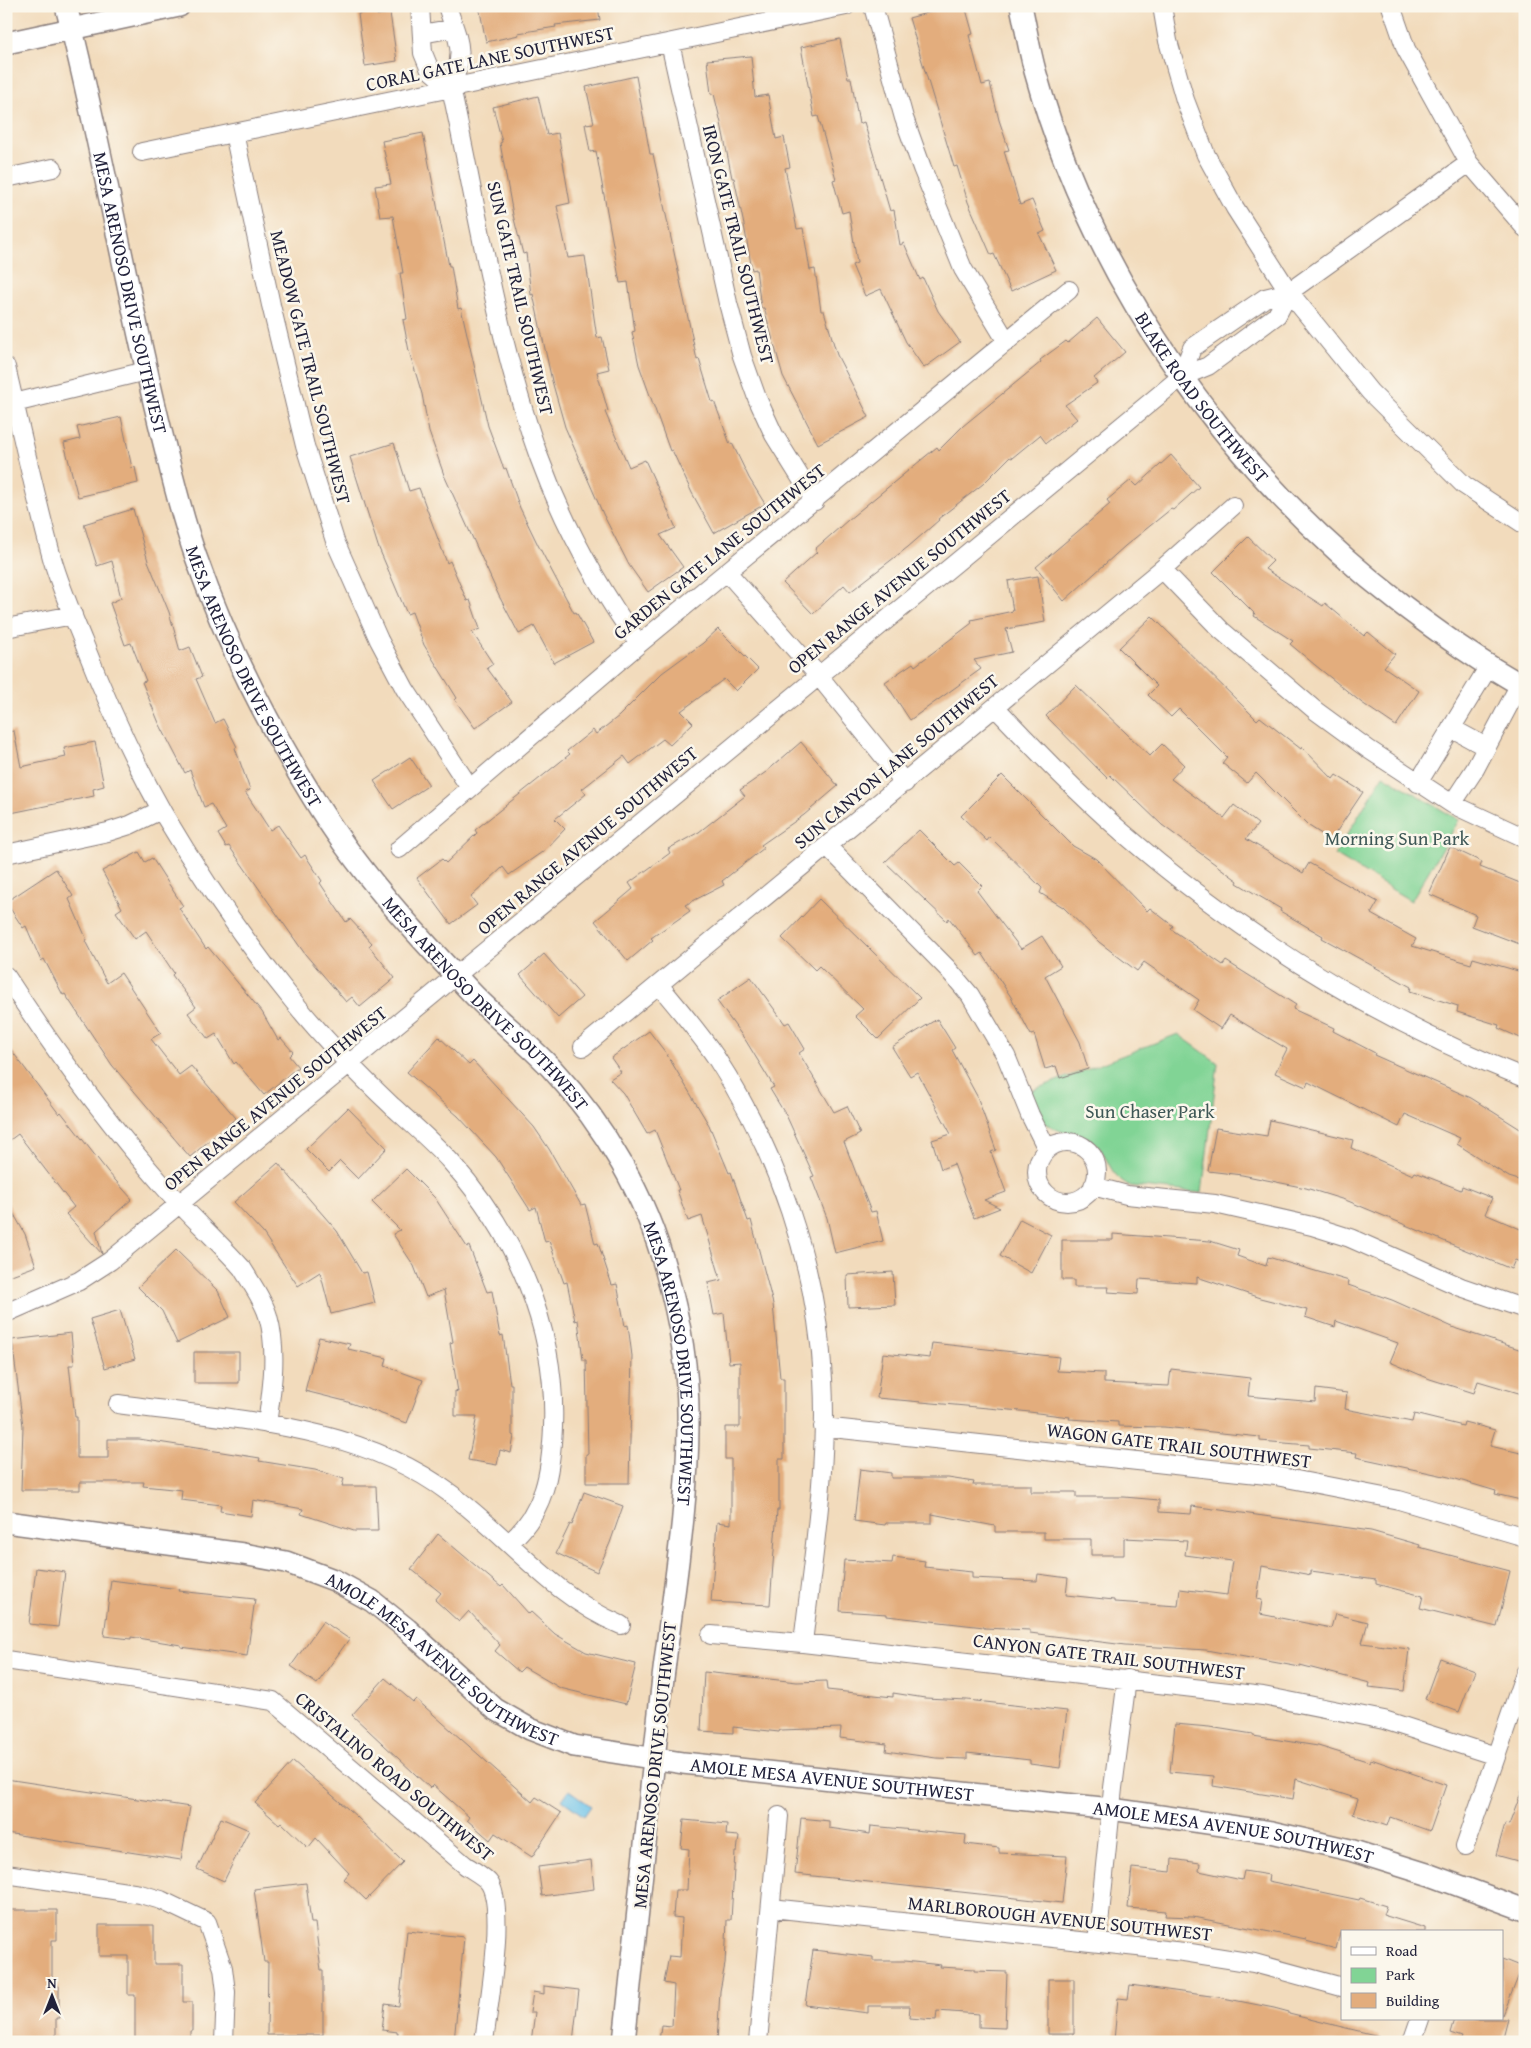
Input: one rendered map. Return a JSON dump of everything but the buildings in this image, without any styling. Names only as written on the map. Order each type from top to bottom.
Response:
[{"type":"street","name":"MESA ARENOSO DRIVE SOUTHWEST","points":[[66,6],[146,371],[194,553],[232,644],[272,726],[314,799],[342,841],[405,921],[456,976],[552,1068],[591,1116],[626,1172],[650,1219],[666,1270],[685,1368],[688,1422],[686,1481],[653,1759],[624,2042]]},
{"type":"street","points":[[6,43],[180,6]]},
{"type":"street","points":[[420,6],[423,52],[430,70],[451,88],[460,66],[460,48],[447,6]]},
{"type":"street","name":"CORAL GATE LANE SOUTHWEST","points":[[142,152],[846,6]]},
{"type":"street","points":[[873,6],[904,118],[922,168],[963,269],[1007,342]]},
{"type":"street","name":"BLAKE ROAD SOUTHWEST","points":[[1021,6],[1035,70],[1077,186],[1129,295],[1181,377],[1240,452],[1302,519],[1376,584],[1440,633],[1522,686]]},
{"type":"street","points":[[1162,6],[1168,41],[1185,100],[1206,156],[1235,208],[1289,292],[1370,392],[1464,485],[1525,525]]},
{"type":"street","points":[[1391,6],[1406,49],[1469,163],[1525,228]]},
{"type":"street","points":[[422,34],[454,28]]},
{"type":"street","name":"IRON GATE TRAIL SOUTHWEST","points":[[670,42],[728,303],[742,356],[774,435],[815,501]]},
{"type":"street","name":"SUN GATE TRAIL SOUTHWEST","points":[[451,88],[502,330],[516,386],[539,457],[568,524],[603,589],[639,644]]},
{"type":"street","name":"MEADOW GATE TRAIL SOUTHWEST","points":[[234,133],[271,305],[305,446],[335,541],[379,640],[405,689],[470,788]]},
{"type":"street","points":[[1181,377],[1192,348],[1265,298],[1289,292],[1469,163]]},
{"type":"street","points":[[6,178],[53,168]]},
{"type":"street","name":"GARDEN GATE LANE SOUTHWEST","points":[[399,849],[639,644],[1069,290]]},
{"type":"street","points":[[1181,377],[1208,366],[1279,313],[1289,292]]},
{"type":"street","points":[[1223,326],[1236,345]]},
{"type":"street","points":[[6,367],[10,404],[53,561],[72,615],[121,732],[161,810],[189,856],[261,959],[296,1005],[351,1064],[451,1162],[500,1225],[519,1261],[547,1344],[554,1395],[552,1456],[542,1499],[526,1528],[509,1543]]},
{"type":"street","points":[[10,404],[146,371]]},
{"type":"street","name":"OPEN RANGE AVENUE SOUTHWEST","points":[[6,1313],[79,1281],[110,1262],[818,675],[1181,377]]},
{"type":"street","name":"SUN CANYON LANE SOUTHWEST","points":[[583,1047],[905,783],[1162,569],[1233,506]]},
{"type":"street","points":[[1162,569],[1221,630],[1255,661],[1322,716],[1368,750],[1452,804],[1525,838]]},
{"type":"street","points":[[728,572],[818,675],[905,783]]},
{"type":"street","points":[[6,628],[72,615]]},
{"type":"street","points":[[1418,783],[1490,666]]},
{"type":"street","points":[[1452,804],[1522,686]]},
{"type":"street","points":[[994,707],[1122,832],[1247,929],[1349,994],[1450,1045],[1525,1078]]},
{"type":"street","points":[[1451,728],[1486,747]]},
{"type":"street","points":[[6,854],[130,826],[161,810]]},
{"type":"street","points":[[827,846],[947,968],[970,995],[1006,1056],[1030,1115],[1047,1149]]},
{"type":"street","points":[[6,976],[77,1078],[180,1204],[242,1268],[268,1315],[274,1353],[272,1396],[267,1424]]},
{"type":"street","points":[[658,985],[692,1025],[731,1084],[762,1140],[790,1211],[812,1294],[824,1380],[822,1470],[803,1643]]},
{"type":"street","points":[[1066,1142],[1077,1144],[1086,1149],[1095,1161],[1097,1170],[1093,1186],[1080,1199],[1061,1201],[1044,1192],[1037,1175],[1038,1165],[1047,1149],[1066,1142]]},
{"type":"street","points":[[1093,1186],[1127,1195],[1215,1204],[1312,1226],[1350,1238],[1461,1287],[1525,1309]]},
{"type":"street","points":[[118,1404],[320,1433],[368,1448],[449,1492],[567,1596],[595,1614],[621,1625]]},
{"type":"street","name":"WAGON GATE TRAIL SOUTHWEST","points":[[823,1427],[1286,1478],[1399,1500],[1525,1537]]},
{"type":"street","name":"AMOLE MESA AVENUE SOUTHWEST","points":[[6,1522],[243,1554],[286,1562],[334,1580],[372,1602],[407,1629],[496,1709],[530,1729],[574,1746],[653,1759],[1111,1809],[1271,1832],[1350,1850],[1430,1875],[1525,1910]]},
{"type":"street","name":"CANYON GATE TRAIL SOUTHWEST","points":[[710,1635],[803,1643],[1202,1687],[1326,1707],[1392,1723],[1496,1756]]},
{"type":"street","name":"CRISTALINO ROAD SOUTHWEST","points":[[6,1660],[273,1701],[465,1866],[489,1883],[497,1906],[484,2042]]},
{"type":"street","points":[[1465,1846],[1525,1673]]},
{"type":"street","points":[[1097,1943],[1127,1679]]},
{"type":"street","points":[[758,2042],[780,1816]]},
{"type":"street","points":[[6,1874],[140,1894],[161,1900],[207,1922],[223,1968],[226,1992],[224,2042]]},
{"type":"street","name":"MARLBOROUGH AVENUE SOUTHWEST","points":[[771,1908],[1184,1952],[1254,1963],[1341,1987]]},
{"type":"street","points":[[1412,2042],[1420,2020]]},
{"type":"green space","name":"Morning Sun Park","points":[[1383,775],[1459,820],[1411,901],[1335,855]]},
{"type":"green space","name":"Sun Chaser Park","points":[[1178,1034],[1218,1063],[1202,1193],[1130,1186],[1116,1175],[1093,1141],[1084,1136],[1060,1131],[1042,1121],[1028,1092]]},
{"type":"water","points":[[569,1790],[591,1806],[584,1816],[562,1800]]}]
